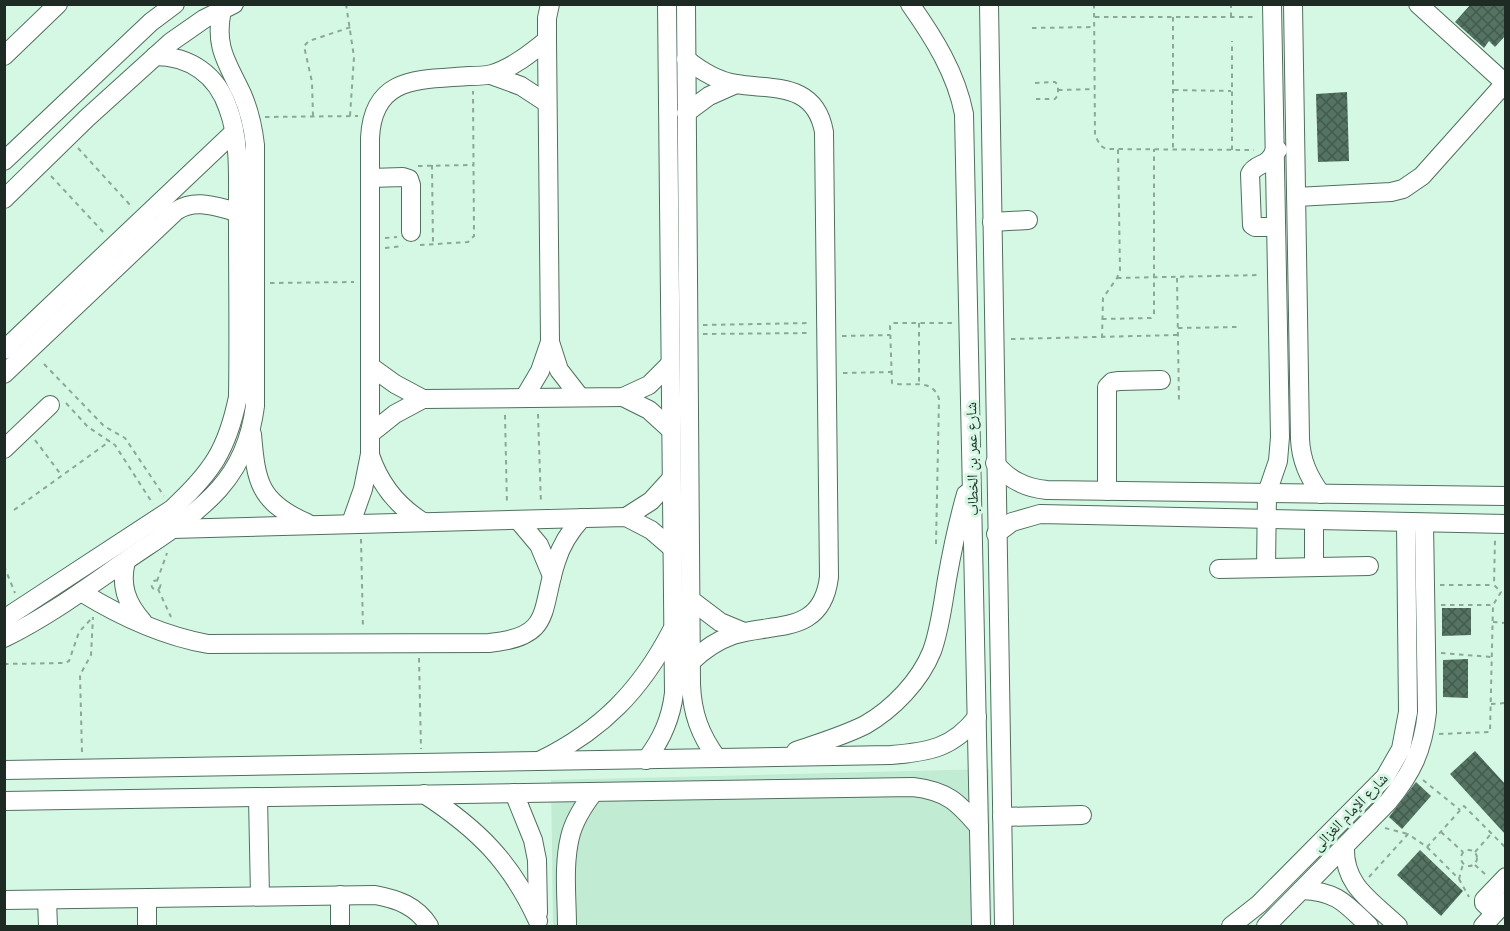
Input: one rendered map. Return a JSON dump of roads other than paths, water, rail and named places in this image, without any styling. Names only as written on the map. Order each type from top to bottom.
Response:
[{"type":"street","points":[[4,57],[58,4]]},
{"type":"street","points":[[4,161],[151,22],[175,4]]},
{"type":"street","points":[[646,760],[662,735],[672,708],[674,693],[667,4]]},
{"type":"street","points":[[686,4],[692,700],[700,731],[717,759]]},
{"type":"street","name":"شارع عمر بن الخطاب","points":[[910,4],[946,62],[958,89],[964,114],[981,927]]},
{"type":"street","name":"شارع عمر بن الخطاب","points":[[989,4],[1004,927]]},
{"type":"street","points":[[1293,4],[1301,451],[1308,473],[1321,494]]},
{"type":"street","points":[[1296,197],[1391,192],[1413,184],[1505,85],[1418,4]]},
{"type":"street","points":[[4,199],[155,56],[187,29],[228,7]]},
{"type":"street","points":[[4,638],[49,614],[89,603],[126,561],[170,521],[211,469],[224,448],[238,397],[247,378],[255,283],[255,144],[250,117],[220,46],[219,30],[228,7]]},
{"type":"street","points":[[547,9],[550,342],[560,370],[580,398]]},
{"type":"street","points":[[1272,11],[1266,164],[1254,168],[1250,174],[1251,222],[1255,227],[1276,227]]},
{"type":"street","points":[[356,523],[370,454],[370,138],[373,116],[382,98],[399,85],[412,81],[482,75],[520,59],[547,40]]},
{"type":"street","points":[[4,619],[170,521],[189,518],[220,488],[233,470],[244,450],[251,428],[255,406],[247,378],[237,212],[238,168],[232,119],[225,100],[205,74],[183,59],[155,56]]},
{"type":"street","points":[[686,59],[711,76],[736,84],[782,88],[798,94],[812,104],[822,119],[828,374],[827,590],[822,602],[814,613],[804,620],[767,630],[744,632],[714,644],[691,663]]},
{"type":"street","points":[[482,75],[521,86],[547,103]]},
{"type":"street","points":[[686,113],[709,96],[736,84]]},
{"type":"street","points":[[70,100],[87,118]]},
{"type":"street","points":[[4,374],[116,245],[234,132]]},
{"type":"street","points":[[1266,149],[1295,150]]},
{"type":"street","points":[[1266,149],[1276,227],[1280,449],[1267,493],[1266,568]]},
{"type":"street","points":[[370,178],[404,177],[409,179],[411,185],[405,238]]},
{"type":"street","points":[[4,350],[67,303],[184,206],[202,204],[237,212]]},
{"type":"street","points":[[992,222],[1028,220]]},
{"type":"street","points":[[669,271],[688,270]]},
{"type":"street","points":[[969,323],[993,331]]},
{"type":"street","points":[[1279,335],[1298,335]]},
{"type":"street","points":[[531,398],[550,342]]},
{"type":"street","points":[[370,434],[395,414],[423,399],[623,397],[649,385],[670,364]]},
{"type":"street","points":[[370,366],[423,399]]},
{"type":"street","points":[[1107,490],[1107,387],[1112,382],[1119,381],[1161,380]]},
{"type":"street","points":[[623,397],[649,410],[671,430]]},
{"type":"street","points":[[4,449],[50,405]]},
{"type":"street","points":[[251,428],[258,477],[263,490],[271,502],[311,524]]},
{"type":"street","points":[[370,454],[374,468],[389,494],[399,505],[423,522]]},
{"type":"street","points":[[995,463],[1005,475],[1014,481],[1035,489],[1506,496]]},
{"type":"street","points":[[778,758],[844,735],[866,724],[905,693],[919,674],[931,652],[938,628],[956,534],[972,472]]},
{"type":"street","points":[[626,517],[651,501],[671,479]]},
{"type":"street","points":[[996,534],[1012,522],[1040,514],[1500,524]]},
{"type":"street","points":[[170,521],[311,524],[626,517],[651,530],[672,549]]},
{"type":"street","points":[[89,603],[181,639],[222,645],[489,643],[520,637],[532,630],[541,618],[547,605],[552,576],[560,550],[582,518]]},
{"type":"street","points":[[513,520],[539,545],[552,576]]},
{"type":"street","points":[[1314,520],[1314,567]]},
{"type":"street","name":"شارع الإمام الغزالى","points":[[1266,927],[1397,791],[1411,771],[1424,734],[1427,712],[1425,585],[1415,522]]},
{"type":"street","name":"شارع الإمام الغزالى","points":[[1231,927],[1259,904],[1392,769],[1401,749],[1407,725],[1415,522]]},
{"type":"street","points":[[126,561],[123,588],[128,602],[146,626]]},
{"type":"street","points":[[1219,569],[1369,566]]},
{"type":"street","points":[[38,599],[49,614]]},
{"type":"street","points":[[691,600],[720,622],[744,632]]},
{"type":"street","points":[[538,762],[586,735],[614,711],[645,676],[673,628]]},
{"type":"street","points":[[4,770],[891,755],[931,750],[952,741],[977,717]]},
{"type":"street","points":[[26,770],[26,801]]},
{"type":"street","points":[[4,801],[913,787],[933,790],[948,796],[962,806],[979,827]]},
{"type":"street","points":[[567,927],[567,871],[570,836],[580,813],[594,792]]},
{"type":"street","points":[[514,793],[533,840],[537,860],[538,924]]},
{"type":"street","points":[[424,794],[465,822],[500,857],[515,877],[538,924]]},
{"type":"street","points":[[258,797],[260,896]]},
{"type":"street","points":[[1002,817],[1082,815]]},
{"type":"street","points":[[1345,846],[1345,866],[1358,888],[1398,927]]},
{"type":"street","points":[[980,855],[992,861],[1002,855]]},
{"type":"street","points":[[1494,914],[1484,900],[1506,877]]},
{"type":"street","points":[[1302,890],[1322,891],[1337,898],[1369,927]]},
{"type":"street","points":[[980,901],[990,893],[1000,896],[1003,900]]},
{"type":"street","points":[[340,895],[340,927]]},
{"type":"street","points":[[4,900],[375,895],[395,898],[413,908],[429,927]]},
{"type":"street","points":[[147,898],[147,927]]},
{"type":"street","points":[[47,900],[48,927]]}]
